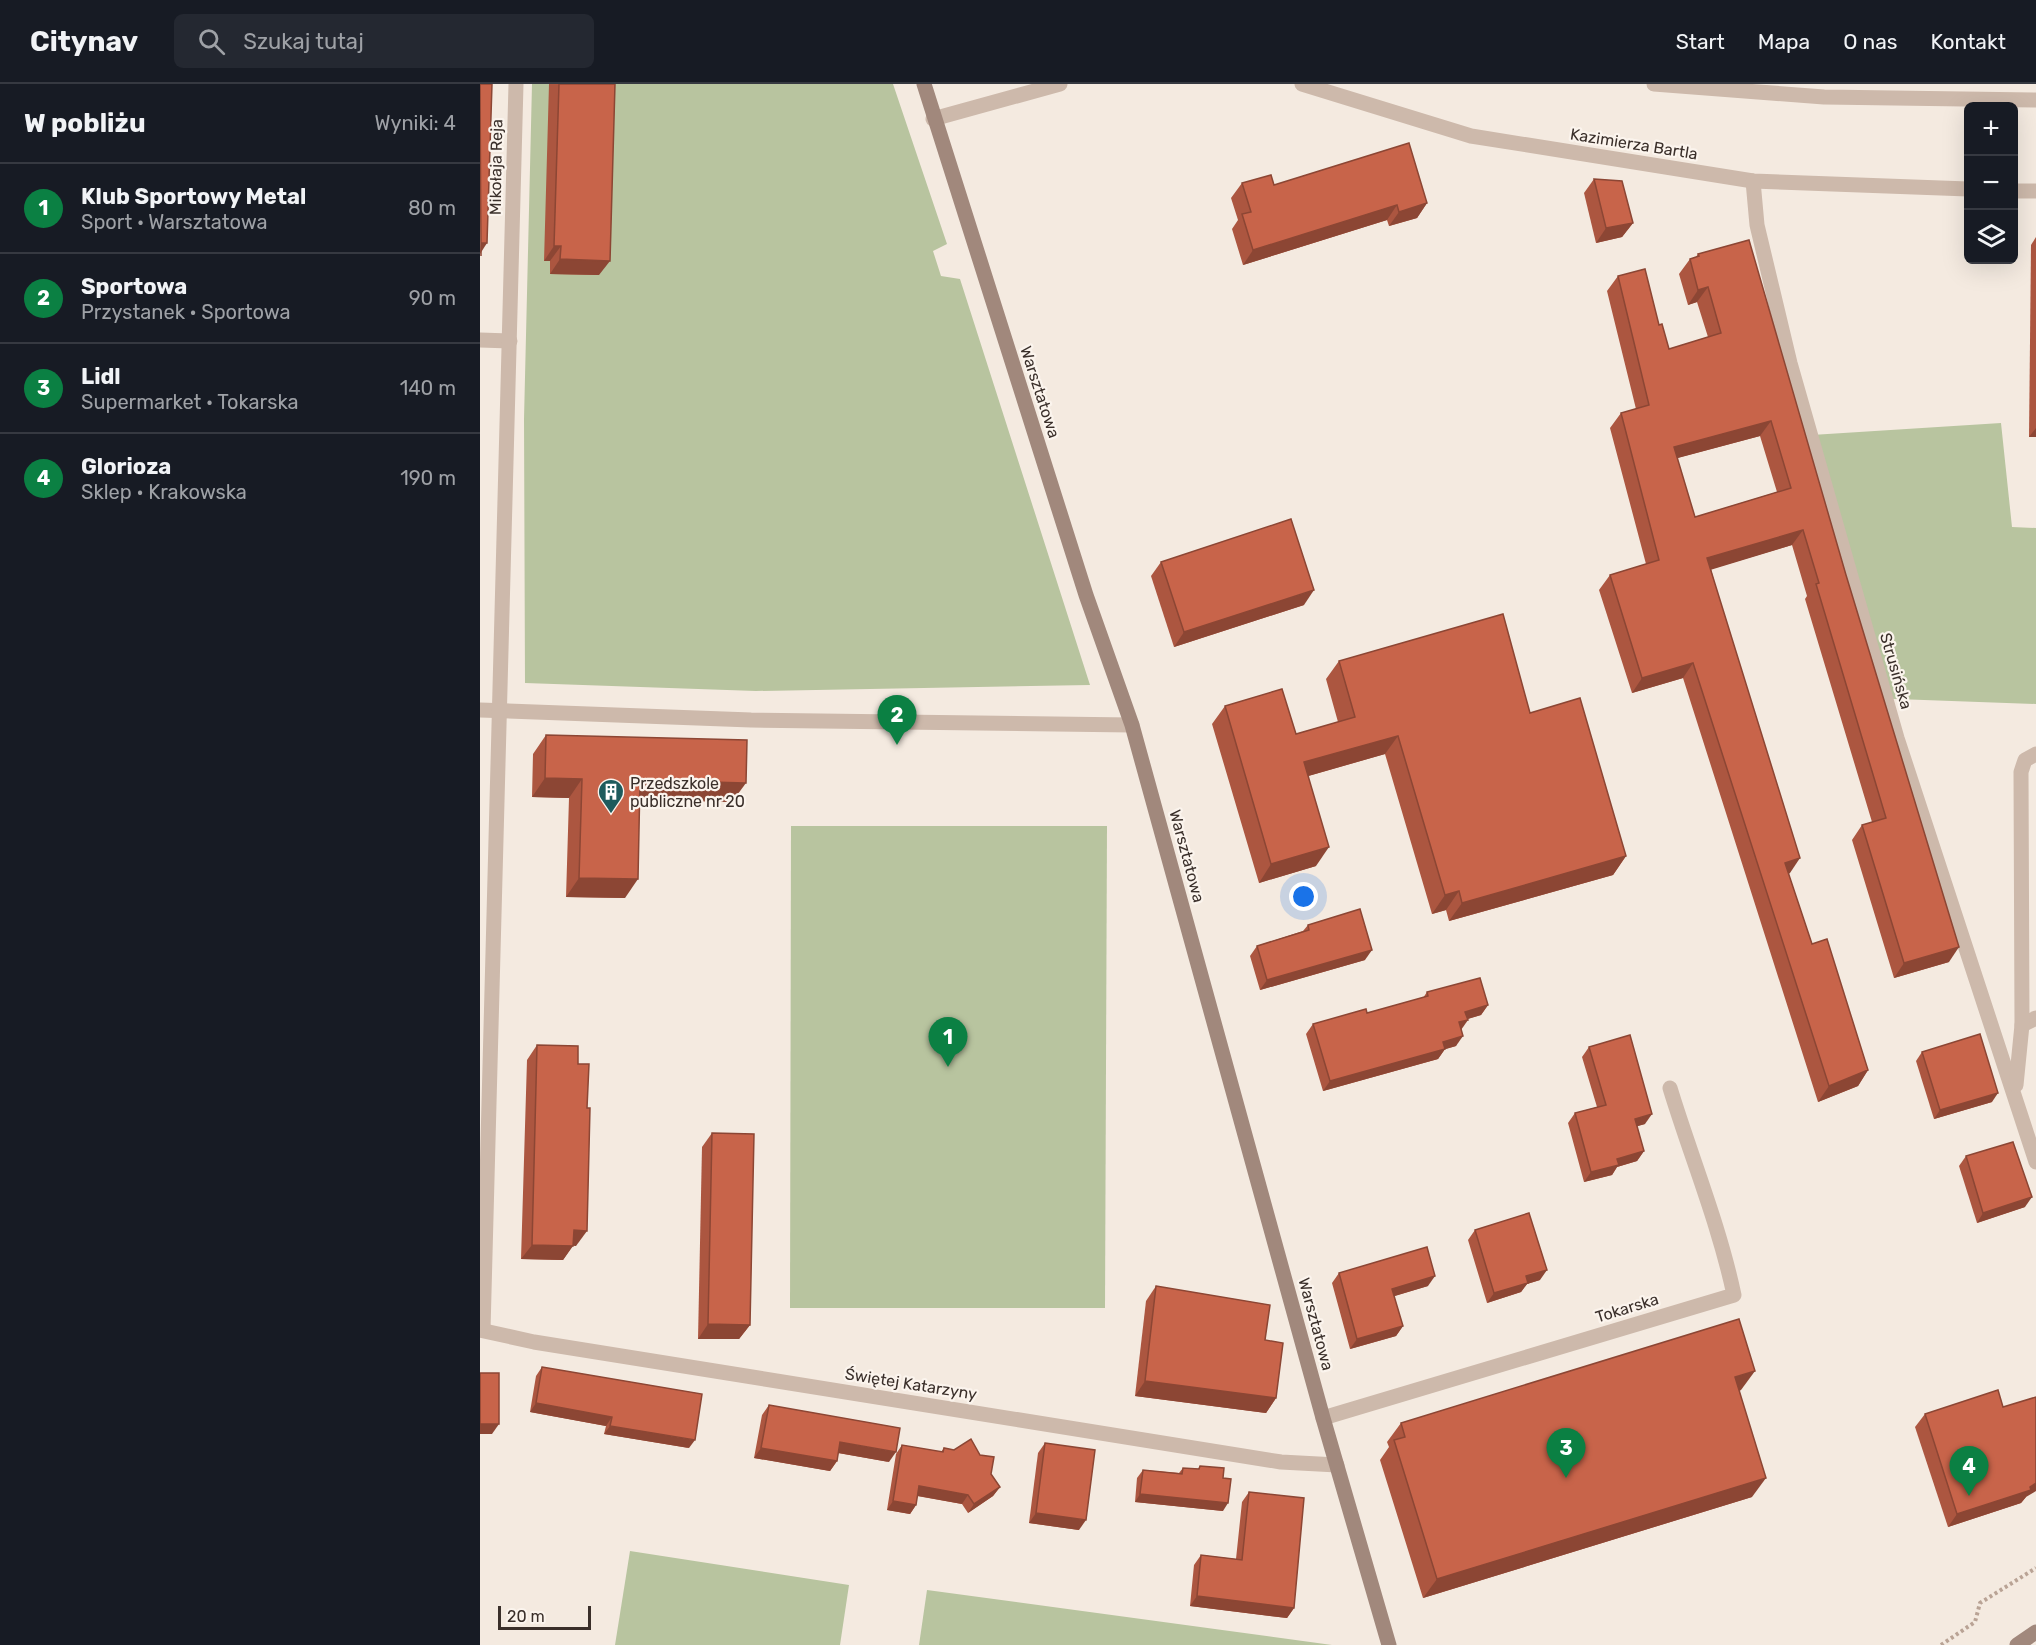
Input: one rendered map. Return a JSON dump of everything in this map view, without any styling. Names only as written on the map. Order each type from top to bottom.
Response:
[{"type":"street","name":"Mikołaja Reja","points":[[482,1330],[485,1033],[499,710],[516,84]]},
{"type":"street","name":"Warsztatowa","points":[[924,84],[933,119],[1086,595],[1132,725],[1323,1418],[1389,1645]]},
{"type":"street","points":[[933,119],[1060,84]]},
{"type":"street","name":"Kazimierza Bartla","points":[[1302,84],[1471,136],[1753,181],[1964,189]]},
{"type":"street","points":[[1654,84],[1824,97],[2036,100]]},
{"type":"street","name":"Strusińska","points":[[1753,181],[1757,225],[1790,363],[1890,716],[2015,1092],[2036,1162]]},
{"type":"street","points":[[2018,190],[2036,191]]},
{"type":"street","points":[[480,340],[510,340]]},
{"type":"street","points":[[480,710],[751,720],[1132,725]]},
{"type":"street","points":[[2015,1092],[2022,1025],[2021,772],[2025,760],[2036,754]]},
{"type":"street","points":[[2022,1025],[2036,1018]]},
{"type":"street","name":"Tokarska","points":[[1323,1418],[1734,1294],[1723,1245],[1688,1148],[1670,1088]]},
{"type":"street","name":"Świętej Katarzyny","points":[[482,1330],[534,1342],[1269,1460],[1337,1465]]},
{"type":"street","points":[[2017,1645],[2036,1632]]},
{"type":"path","points":[[1941,1645],[1975,1622],[1980,1603],[2036,1568]]},
{"type":"green space","points":[[532,84],[893,84],[947,244],[933,251],[941,276],[960,279],[1090,685],[756,691],[525,683],[524,419]]},
{"type":"green space","points":[[2001,423],[2012,527],[2036,528],[2036,704],[1869,698],[1796,436]]},
{"type":"green space","points":[[791,826],[1107,826],[1105,1308],[790,1308]]},
{"type":"green space","points":[[630,1551],[849,1585],[840,1645],[615,1645]]},
{"type":"green space","points":[[927,1590],[1332,1645],[919,1645]]},
{"type":"building","points":[[480,84],[492,84],[487,243],[481,243],[481,256]]},
{"type":"building","points":[[559,84],[615,84],[610,261],[560,259],[561,246],[554,246]]},
{"type":"building","points":[[1409,143],[1427,203],[1399,212],[1397,205],[1253,250],[1242,214],[1251,212],[1242,183],[1271,175],[1274,185]]},
{"type":"building","points":[[1594,179],[1622,181],[1633,223],[1606,228]]},
{"type":"building","points":[[1749,240],[1846,575],[1959,947],[1904,963],[1862,825],[1886,818],[1816,584],[1819,583],[1803,530],[1707,558],[1800,858],[1785,863],[1812,944],[1827,939],[1868,1070],[1829,1086],[1693,663],[1642,678],[1610,575],[1659,560],[1621,413],[1649,405],[1618,276],[1645,269],[1659,325],[1662,324],[1669,349],[1721,333],[1708,287],[1698,290],[1690,259],[1699,256],[1698,254]],"holes":[[[1771,421],[1791,488],[1695,517],[1674,447]]]},
{"type":"building","points":[[1291,519],[1314,590],[1184,632],[1161,562]]},
{"type":"building","points":[[1503,614],[1530,713],[1580,698],[1626,856],[1462,903],[1459,891],[1445,895],[1398,736],[1304,762],[1329,847],[1271,864],[1225,706],[1282,689],[1296,734],[1355,717],[1339,661]]},
{"type":"building","name":"Przedszkole publiczne nr 20","points":[[546,735],[747,740],[746,783],[640,780],[638,879],[579,878],[582,779],[545,778]]},
{"type":"building","points":[[1360,909],[1372,950],[1267,980],[1257,946],[1309,930],[1308,925]]},
{"type":"building","points":[[1480,978],[1488,1005],[1465,1012],[1468,1020],[1459,1022],[1463,1036],[1443,1042],[1445,1049],[1330,1081],[1313,1024],[1366,1009],[1367,1013],[1428,996],[1427,992]]},
{"type":"building","points":[[1980,1034],[1998,1093],[1940,1110],[1922,1052]]},
{"type":"building","points":[[1630,1035],[1652,1114],[1635,1119],[1644,1151],[1617,1159],[1619,1165],[1591,1172],[1575,1113],[1606,1105],[1589,1047]]},
{"type":"building","points":[[537,1045],[578,1046],[578,1064],[589,1064],[587,1231],[574,1230],[573,1246],[532,1245]]},
{"type":"building","points":[[712,1133],[754,1134],[750,1325],[708,1324]]},
{"type":"building","points":[[2013,1142],[2032,1197],[1983,1213],[1966,1156]]},
{"type":"building","points":[[1529,1213],[1547,1270],[1526,1276],[1528,1283],[1494,1293],[1475,1230]]},
{"type":"building","points":[[1427,1247],[1435,1276],[1392,1289],[1403,1326],[1357,1339],[1339,1273]]},
{"type":"building","points":[[1156,1286],[1270,1305],[1265,1340],[1283,1343],[1276,1398],[1145,1381]]},
{"type":"building","points":[[1739,1319],[1755,1371],[1735,1377],[1766,1478],[1437,1579],[1394,1440],[1405,1437],[1401,1423]]},
{"type":"building","points":[[542,1367],[702,1394],[695,1440],[610,1426],[612,1417],[536,1403]]},
{"type":"building","points":[[480,1373],[499,1373],[499,1424],[480,1424]]},
{"type":"building","points":[[1998,1390],[2003,1407],[2036,1397],[2036,1483],[2030,1487],[2031,1490],[1957,1514],[1925,1414]]},
{"type":"building","points":[[769,1405],[900,1428],[896,1452],[840,1442],[837,1461],[761,1448]]},
{"type":"building","points":[[971,1439],[980,1455],[994,1457],[991,1474],[1000,1487],[974,1504],[968,1495],[919,1486],[916,1505],[893,1501],[902,1445],[943,1452],[944,1448],[954,1450]]},
{"type":"building","points":[[1045,1443],[1095,1450],[1086,1520],[1036,1513]]},
{"type":"building","points":[[1200,1466],[1224,1468],[1223,1478],[1231,1479],[1228,1503],[1140,1494],[1143,1470],[1182,1474],[1183,1468],[1199,1469]]},
{"type":"building","points":[[1249,1492],[1304,1498],[1294,1608],[1197,1596],[1201,1555],[1242,1560]]},
{"type":"place","name":"Sportowa","points":[[897,745]]},
{"type":"place","name":"Przedszkole publiczne nr 20","points":[[611,815]]},
{"type":"place","name":"Klub Sportowy Metal","points":[[948,1067]]},
{"type":"place","name":"Lidl","points":[[1566,1478]]},
{"type":"place","name":"Glorioza","points":[[1969,1496]]}]
